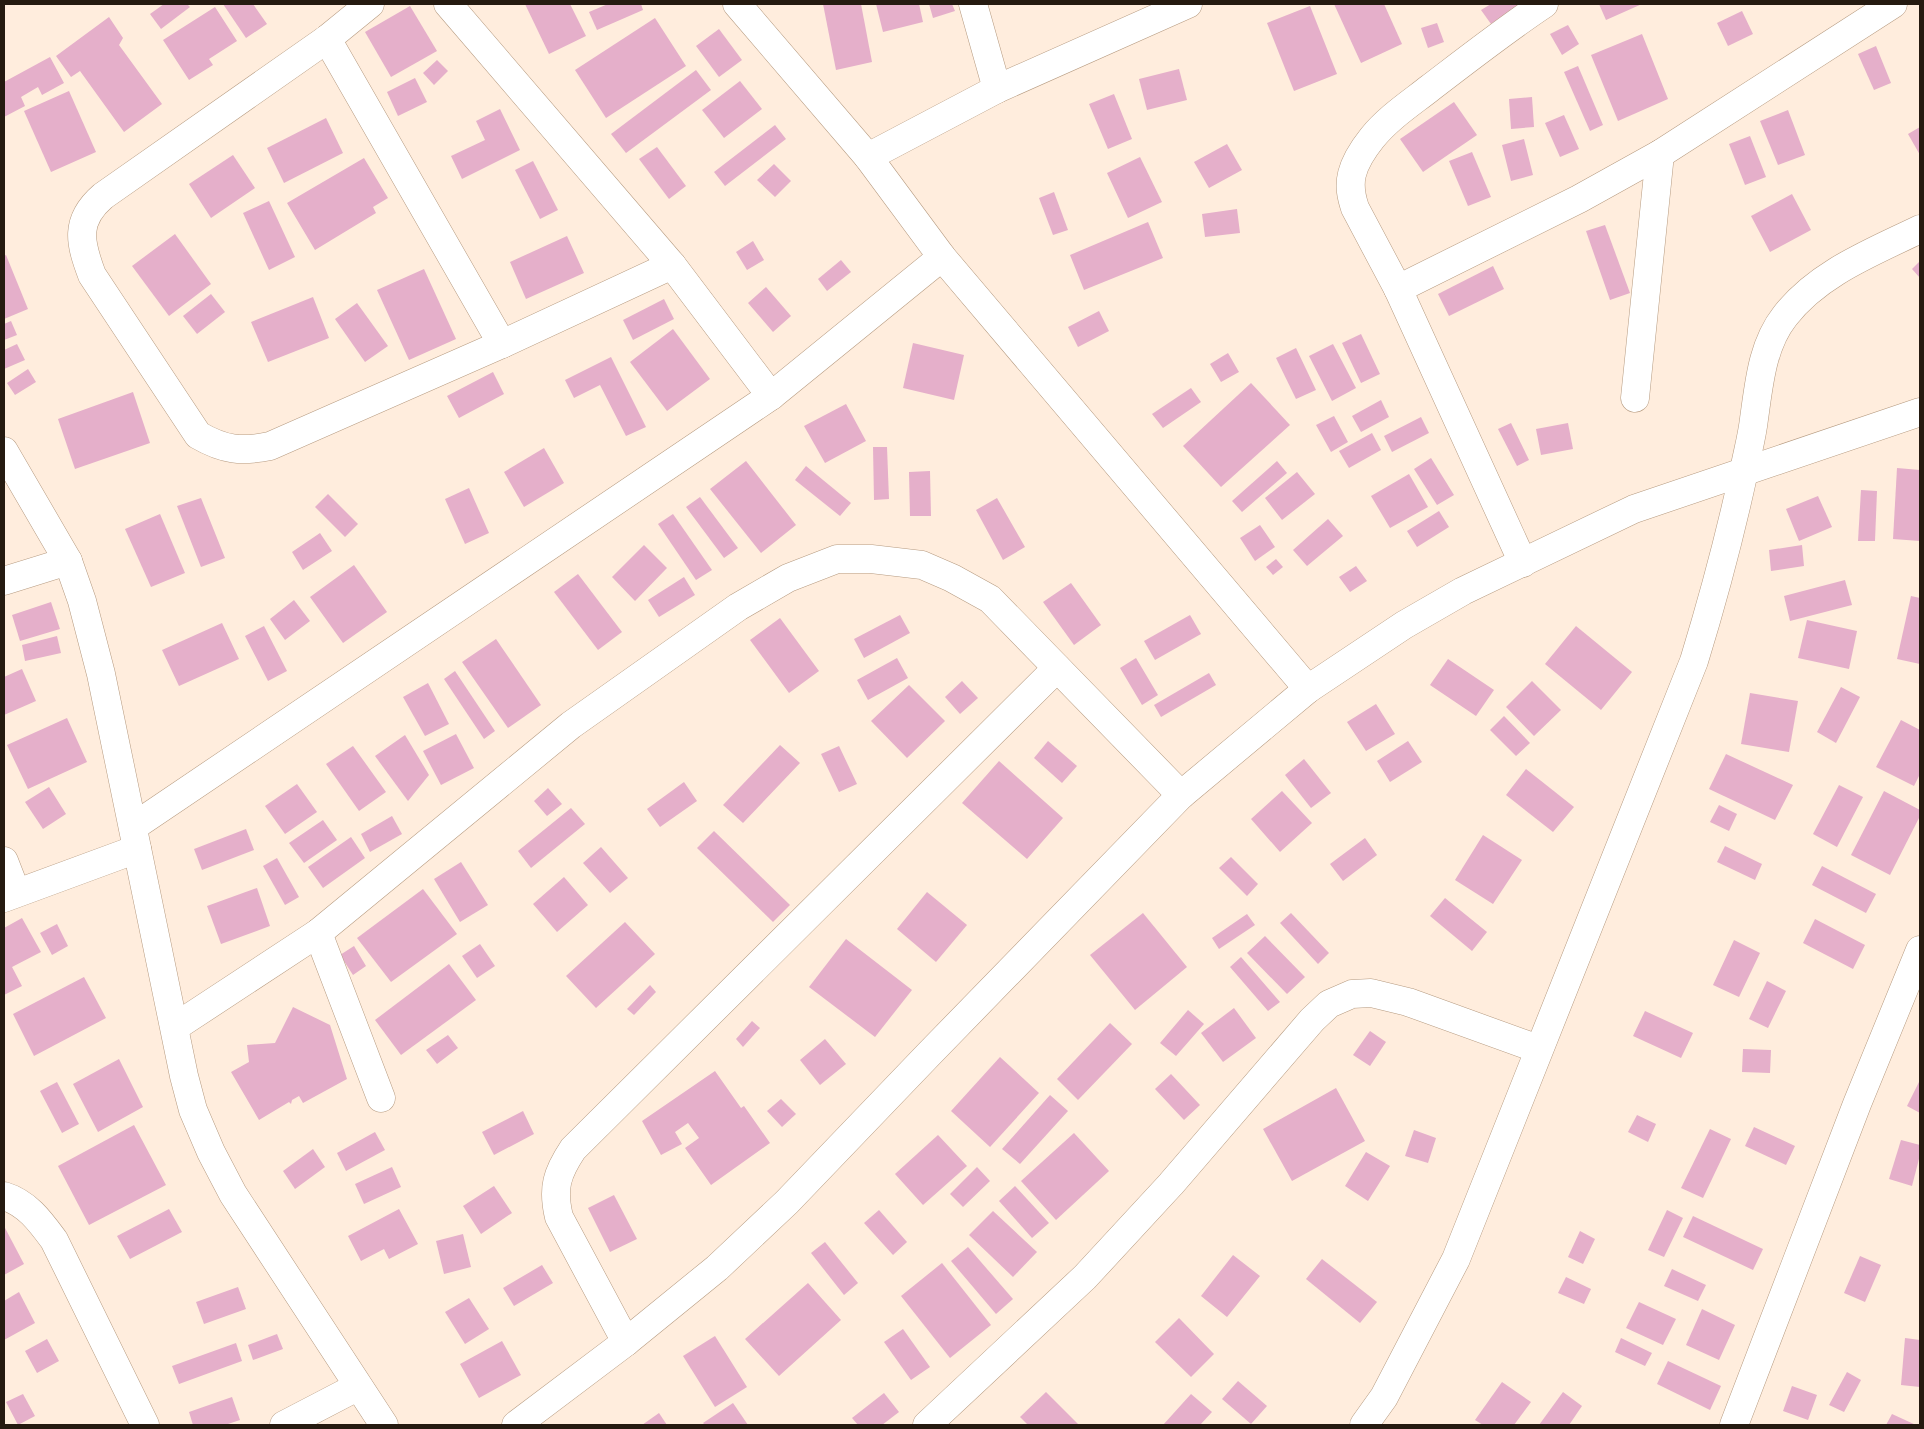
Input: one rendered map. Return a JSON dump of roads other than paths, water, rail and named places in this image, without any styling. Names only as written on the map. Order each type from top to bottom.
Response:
[{"type":"street","points":[[370,4],[327,39],[93,205],[85,217],[82,229],[82,245],[92,275],[198,435],[222,447],[238,450],[249,450],[283,441],[502,344],[672,265]]},
{"type":"street","points":[[448,4],[672,265],[771,396]]},
{"type":"street","points":[[737,4],[868,157],[942,257],[1308,689]]},
{"type":"street","points":[[973,4],[997,89]]},
{"type":"street","points":[[868,157],[997,89],[1188,4]]},
{"type":"street","points":[[1523,563],[1398,289],[1350,195],[1352,173],[1358,159],[1372,137],[1396,114],[1471,56],[1544,4]]},
{"type":"street","points":[[1398,289],[1579,199],[1660,154],[1893,4]]},
{"type":"street","points":[[327,39],[502,344]]},
{"type":"street","points":[[1635,398],[1660,154]]},
{"type":"street","points":[[1364,1425],[1384,1397],[1456,1259],[1694,661],[1717,584],[1744,472],[1754,421],[1758,380],[1770,342],[1784,316],[1811,290],[1839,268],[1920,229]]},
{"type":"street","points":[[4,861],[10,895],[135,838],[771,396],[942,257]]},
{"type":"street","points":[[516,1425],[626,1342],[717,1268],[787,1202],[1181,795],[1308,689],[1404,624],[1463,591],[1634,510],[1920,412]]},
{"type":"street","points":[[4,451],[68,561],[82,601],[101,674],[184,1076],[194,1110],[211,1152],[233,1194],[384,1425]]},
{"type":"street","points":[[175,1027],[318,933],[579,720],[738,607],[788,578],[837,559],[871,558],[922,565],[952,578],[990,600],[1181,795]]},
{"type":"street","points":[[4,581],[68,561]]},
{"type":"street","points":[[626,1342],[559,1217],[555,1200],[556,1186],[560,1170],[573,1149],[1057,668]]},
{"type":"street","points":[[318,933],[381,1098]]},
{"type":"street","points":[[1734,1425],[1857,1104],[1920,950]]},
{"type":"street","points":[[926,1425],[1085,1277],[1171,1184],[1312,1020],[1329,1004],[1352,994],[1371,993],[1408,1002],[1538,1049]]},
{"type":"street","points":[[4,1196],[20,1202],[39,1220],[54,1240],[145,1425]]},
{"type":"street","points":[[284,1425],[358,1386]]}]
